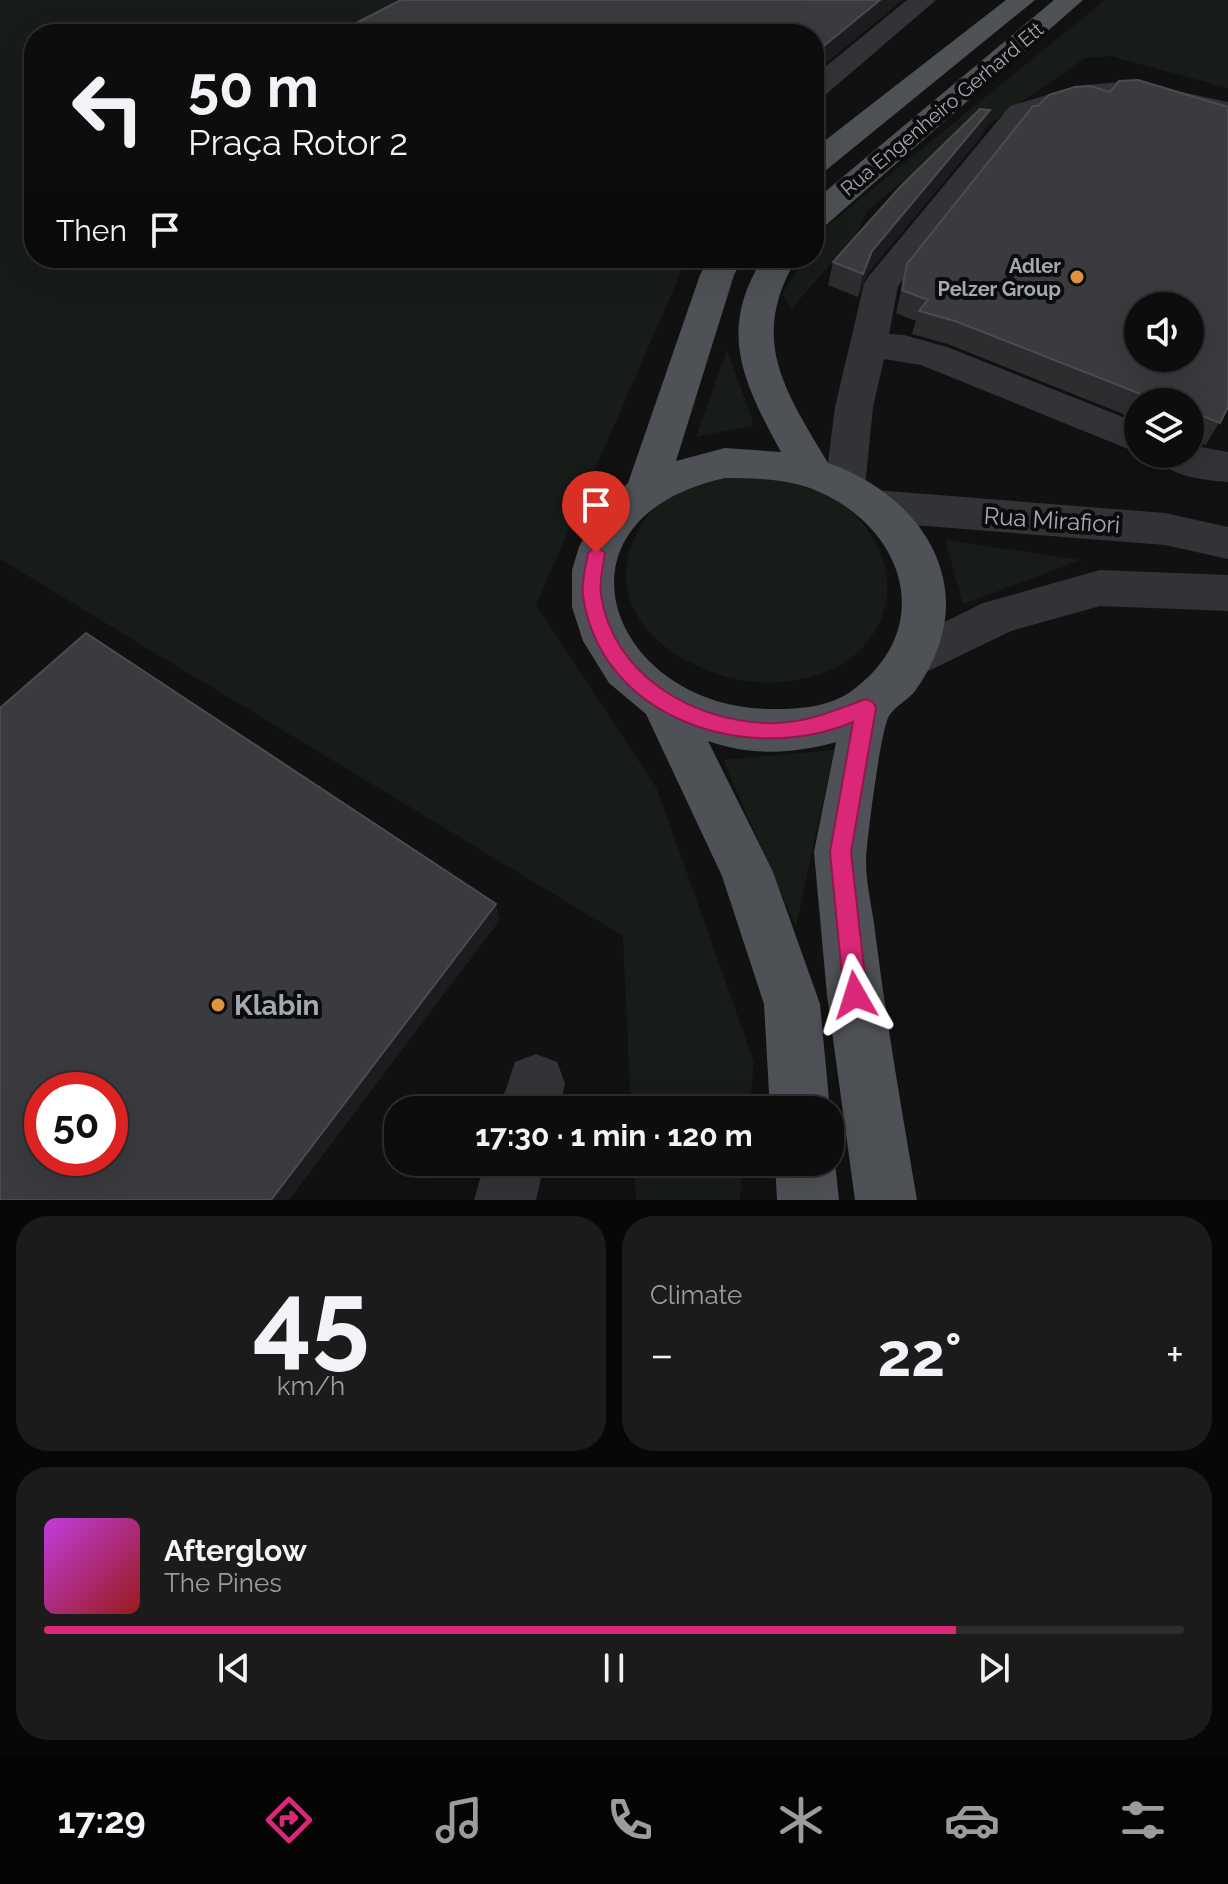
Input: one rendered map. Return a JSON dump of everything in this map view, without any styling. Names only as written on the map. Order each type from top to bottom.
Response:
[{"type":"main road","name":"Rua Engenheiro Gerhard Ett","points":[[824,156],[1022,0]]},
{"type":"main road","name":"Rua Engenheiro Gerhard Ett","points":[[824,209],[1070,0]]},
{"type":"main road","points":[[646,491],[721,268]]},
{"type":"main road","points":[[772,268],[754,321],[755,359],[844,488],[905,539],[923,577],[927,619],[914,659],[894,686],[866,708],[820,727],[767,732],[713,724],[665,703],[626,671],[600,633],[591,592],[596,553],[616,518],[646,491],[683,473],[725,463],[769,463],[844,488]]},
{"type":"main road","points":[[665,703],[747,872],[792,1004],[799,1096]]},
{"type":"main road","points":[[866,708],[840,852],[855,995],[886,1200]]},
{"type":"main road","points":[[806,1176],[808,1200]]},
{"type":"street","points":[[824,82],[923,0]]},
{"type":"street","points":[[844,488],[854,407],[881,284],[1020,112],[1077,95],[1131,90],[1228,111]]},
{"type":"street","points":[[868,346],[904,347],[934,356],[1124,433]]},
{"type":"street","points":[[1204,465],[1228,467]]},
{"type":"street","name":"Rua Mirafiori","points":[[844,488],[1165,529],[1228,543]]},
{"type":"street","points":[[914,659],[999,616],[1100,588],[1228,593]]},
{"type":"street","points":[[505,1200],[511,1176]]},
{"type":"shaded area","points":[[0,0],[411,0],[366,24],[24,24],[24,268],[683,268],[536,605],[657,789],[754,1062],[750,1096],[630,1096],[623,936],[0,559]]},
{"type":"shaded area","points":[[1105,0],[1228,0],[1228,88],[1110,56],[1085,58],[984,128],[965,130],[868,210],[855,236],[792,308],[782,294],[799,268],[824,268],[824,231]]},
{"type":"shaded area","points":[[727,350],[754,425],[696,437]]},
{"type":"shaded area","points":[[735,475],[784,479],[812,487],[839,501],[860,520],[876,543],[885,568],[887,593],[881,618],[867,642],[837,667],[813,676],[780,682],[751,681],[721,675],[692,663],[666,647],[644,626],[631,601],[626,573],[633,541],[643,523],[661,503],[683,490]]},
{"type":"shaded area","points":[[945,540],[1081,560],[963,604]]},
{"type":"shaded area","points":[[834,750],[796,927],[723,760]]},
{"type":"shaded area","points":[[635,1176],[743,1176],[740,1200],[636,1200]]},
{"type":"building","points":[[401,0],[880,0],[824,46],[824,24],[356,23]]},
{"type":"building","name":"Adler Pelzer Group","points":[[1138,80],[1228,107],[1228,407],[1220,423],[1204,417],[1204,388],[1126,388],[955,321],[919,311],[928,300],[902,290],[907,264],[1033,106],[1038,106],[1049,95],[1075,87],[1090,86],[1110,92],[1119,81]]},
{"type":"building","points":[[980,109],[990,110],[872,251],[863,274],[833,262],[901,186]]},
{"type":"building","name":"Klabin","points":[[86,633],[496,904],[271,1200],[0,1200],[0,708]]},
{"type":"place","name":"Adler Pelzer Group","points":[[1077,277]]},
{"type":"place","name":"Klabin","points":[[218,1005]]},
{"type":"route","points":[[596,553],[591,592],[600,633],[626,671],[665,703],[713,724],[767,732],[820,727],[866,708],[840,852],[855,995]]}]
